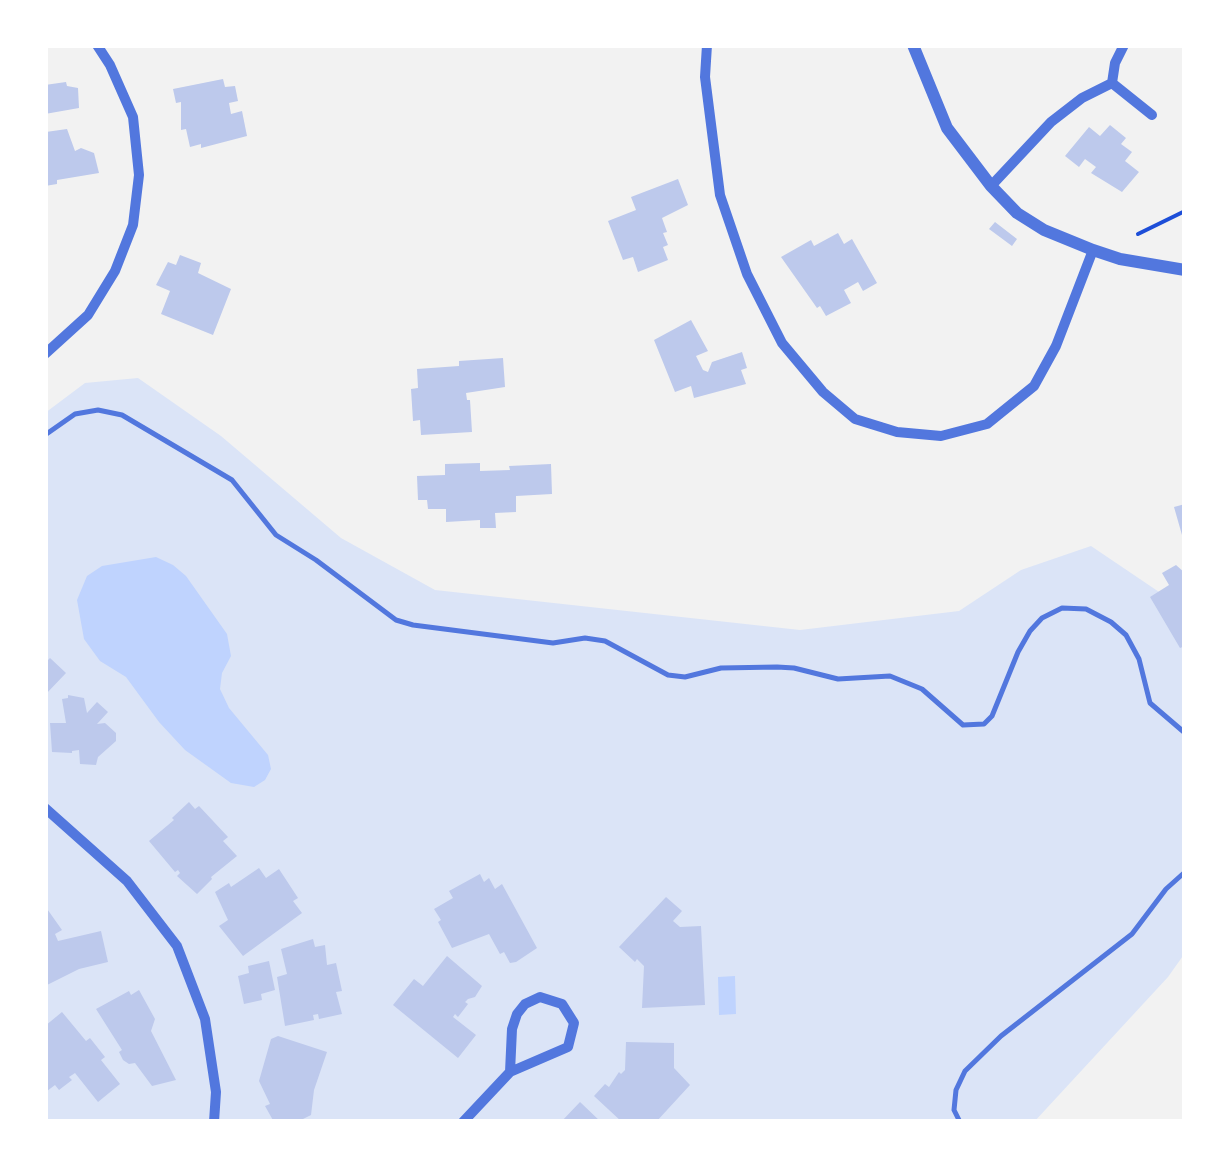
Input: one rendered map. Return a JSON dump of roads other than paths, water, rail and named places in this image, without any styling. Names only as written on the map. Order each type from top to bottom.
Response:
[{"type":"street","points":[[45,354],[88,315],[116,271],[133,225],[139,175],[132,117],[97,45]]},
{"type":"street","points":[[706,45],[704,78],[720,195],[747,274],[782,344],[823,392],[855,418],[897,432],[941,436],[986,424],[1034,386],[1056,346],[1093,250]]},
{"type":"street","points":[[913,45],[947,128],[991,186],[1018,213],[1044,230],[1093,250],[1120,259],[1185,270]]},
{"type":"street","points":[[1112,83],[1114,63],[1124,45]]},
{"type":"street","points":[[991,186],[1052,122],[1082,98],[1112,83]]},
{"type":"street","points":[[1112,83],[1152,115]]},
{"type":"street","points":[[45,808],[127,881],[177,946],[205,1019],[216,1092],[214,1122]]},
{"type":"street","points":[[463,1122],[510,1072],[568,1047],[574,1023],[562,1004],[540,997],[525,1004],[517,1014],[512,1029],[510,1072]]},
{"type":"lane","points":[[45,434],[76,414],[98,410],[122,415],[232,480],[276,535],[396,620],[553,644],[585,638],[604,641],[668,674],[686,677],[721,668],[777,667],[838,679],[890,676],[922,689],[963,725],[978,726],[992,716],[1018,652],[1042,618],[1062,608],[1086,609],[1126,635],[1139,660],[1150,703],[1185,732]]},
{"type":"lane","points":[[960,1122],[954,1110],[956,1090],[966,1071],[1002,1036],[1132,934],[1185,872]]},
{"type":"water","points":[[156,557],[186,576],[227,634],[231,656],[222,673],[220,689],[229,708],[268,755],[271,769],[265,780],[254,787],[231,783],[185,750],[126,677],[100,661],[84,639],[77,600],[87,576],[102,566]]},
{"type":"water","points":[[735,976],[736,1014],[719,1015],[718,977]]}]
